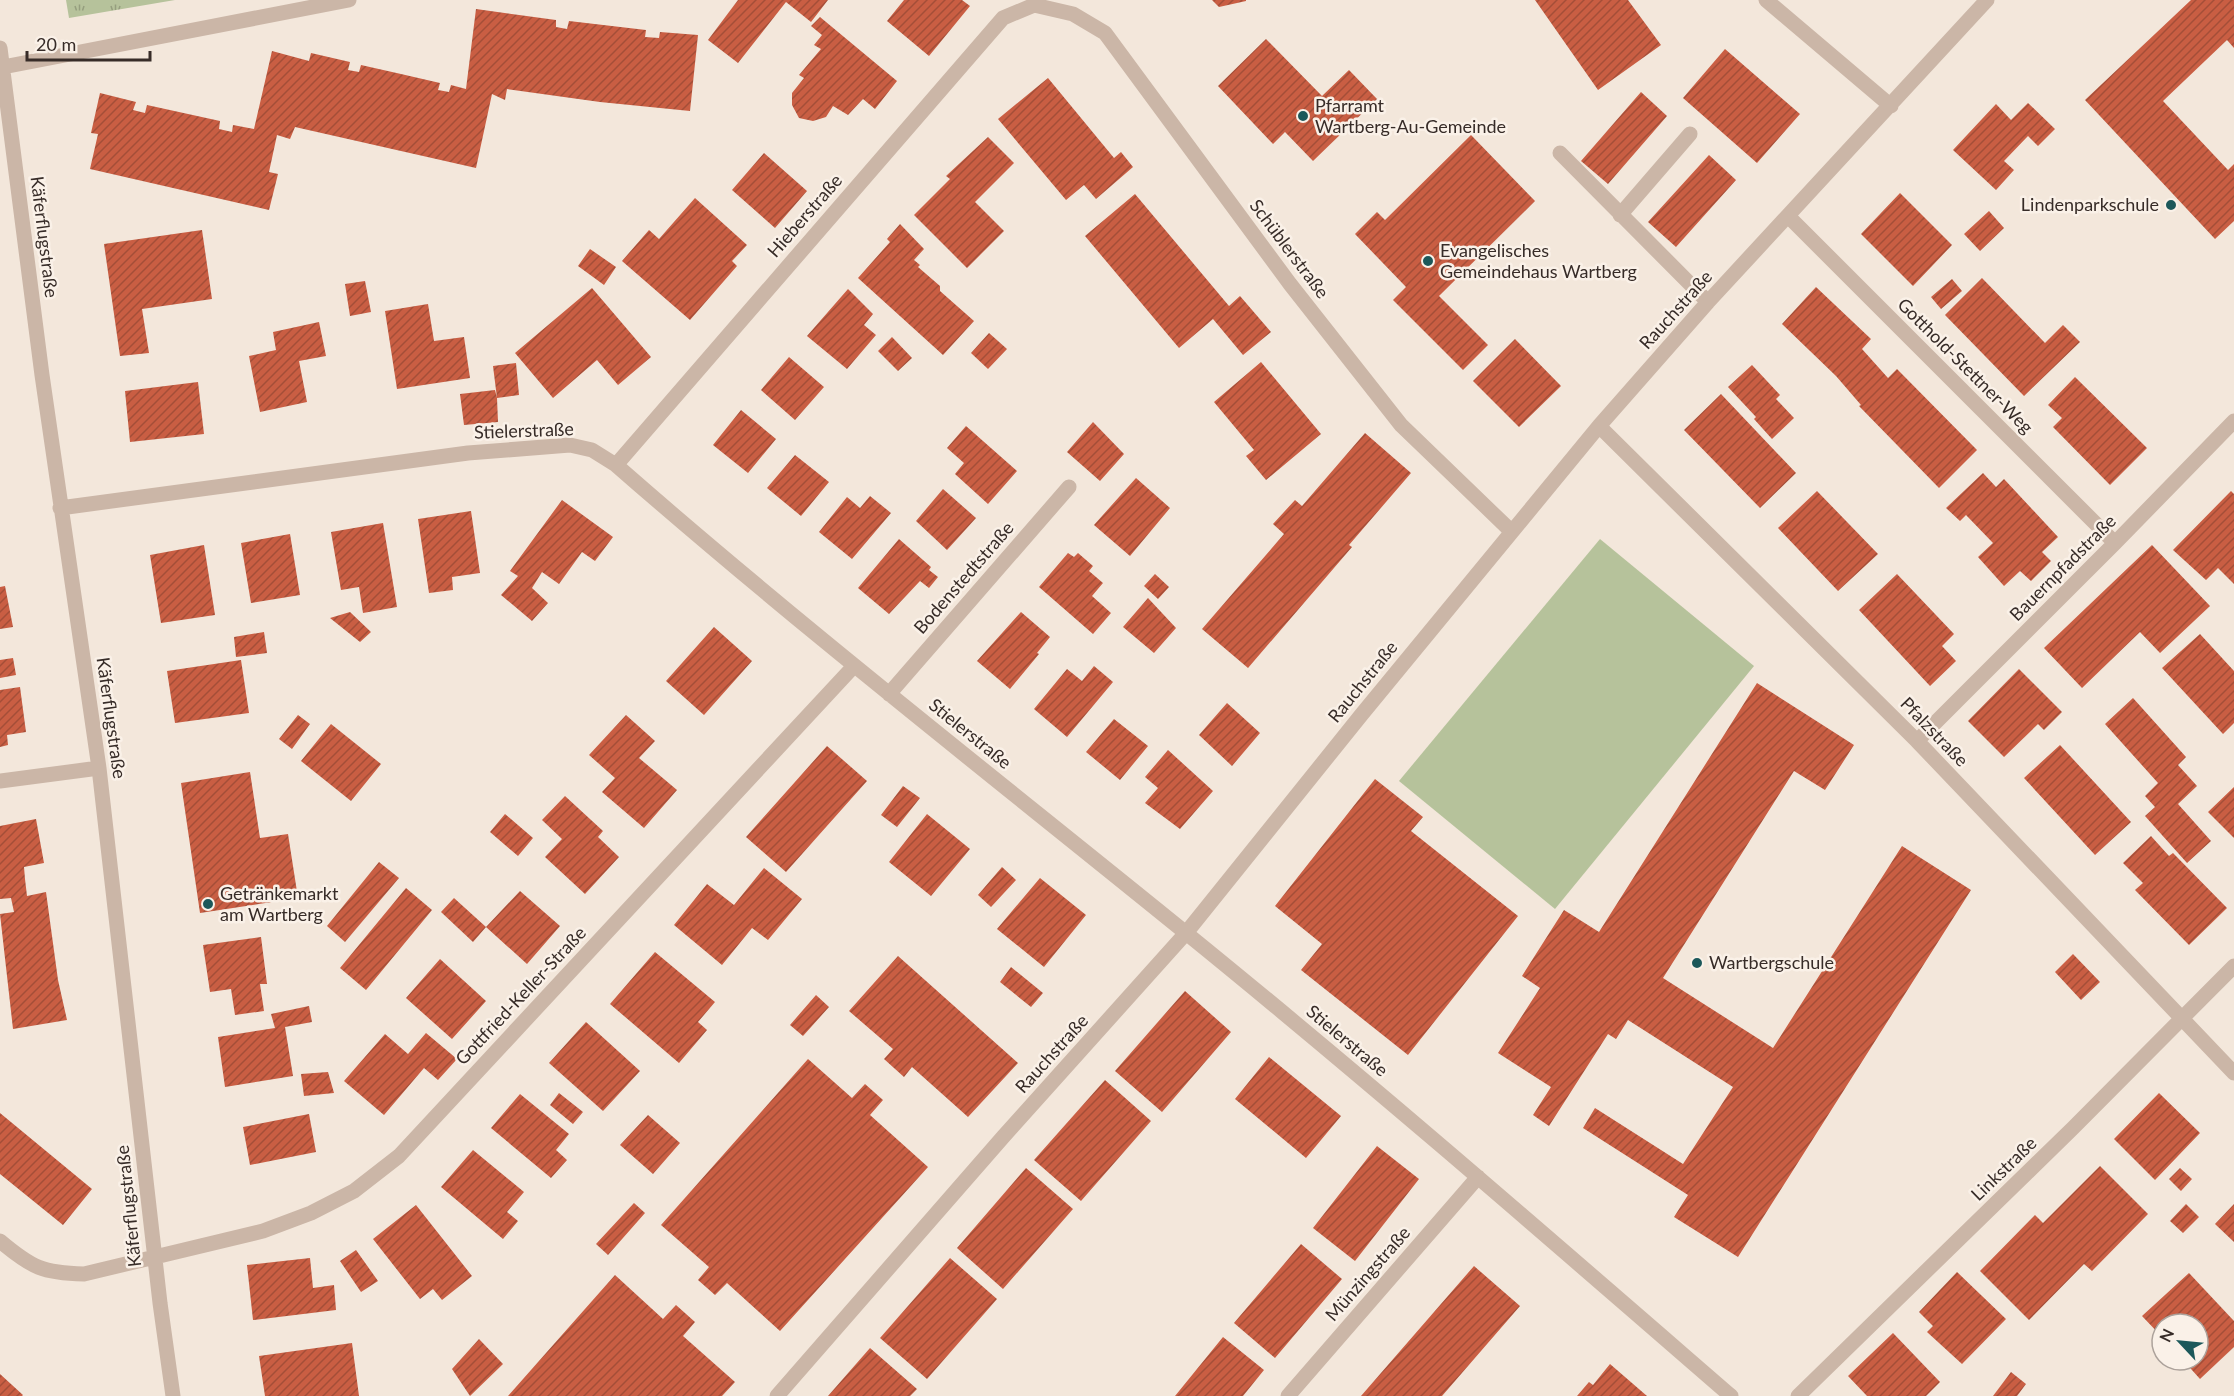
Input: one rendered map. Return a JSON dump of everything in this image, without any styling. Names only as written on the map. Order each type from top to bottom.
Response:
[{"type":"street","points":[[3,68],[349,0]]},
{"type":"street","points":[[1766,0],[1891,106]]},
{"type":"street","name":"Rauchstraße","points":[[777,1396],[1186,933],[1511,531],[1599,426],[1708,302],[1987,0]]},
{"type":"street","name":"Hieberstraße","points":[[616,465],[1004,18],[1034,5]]},
{"type":"street","name":"Schüblerstraße","points":[[1034,5],[1073,14],[1105,33],[1290,284],[1401,425],[1511,531]]},
{"type":"street","name":"Käferflugstraße","points":[[0,48],[60,508],[99,768],[154,1257],[173,1396]]},
{"type":"street","points":[[1620,215],[1690,134]]},
{"type":"street","points":[[1560,153],[1708,302]]},
{"type":"street","name":"Gotthold-Stettner-Weg","points":[[1788,216],[2115,543]]},
{"type":"street","name":"Bauernpfadstraße","points":[[1917,741],[2234,421]]},
{"type":"street","name":"Pfalzstraße","points":[[1599,426],[1917,741],[2234,1073]]},
{"type":"street","name":"Stielerstraße","points":[[60,508],[480,452],[570,445],[592,450],[616,465],[854,666],[1186,933],[1478,1177],[1731,1396]]},
{"type":"street","name":"Bodenstedtstraße","points":[[889,694],[1069,487]]},
{"type":"street","name":"Gottfried-Keller-Straße","points":[[0,1241],[40,1269],[58,1274],[84,1274],[263,1231],[311,1213],[354,1191],[399,1156],[854,666]]},
{"type":"street","points":[[0,781],[99,768]]},
{"type":"street","name":"Linkstraße","points":[[1798,1396],[2073,1128],[2234,966]]},
{"type":"street","name":"Münzingstraße","points":[[1288,1396],[1478,1177]]},
{"type":"green space","points":[[66,0],[175,0],[69,18]]},
{"type":"green space","points":[[1600,539],[1754,666],[1555,909],[1399,781]]},
{"type":"building","points":[[738,0],[828,0],[811,22],[786,2],[738,63],[708,40]]},
{"type":"building","points":[[904,0],[962,0],[970,6],[929,56],[887,21]]},
{"type":"building","points":[[1212,0],[1246,0],[1246,1],[1219,7]]},
{"type":"building","points":[[1535,0],[1628,0],[1661,45],[1598,90]]},
{"type":"building","points":[[2191,0],[2234,0],[2234,48],[2227,40],[2163,101],[2228,170],[2234,164],[2234,221],[2215,239],[2085,100]]},
{"type":"building","points":[[476,9],[556,20],[556,27],[567,29],[569,21],[646,30],[645,37],[659,38],[660,32],[698,35],[690,111],[600,102],[507,89],[505,100],[492,94],[476,168],[295,127],[290,139],[277,135],[269,172],[278,174],[269,210],[90,169],[98,134],[91,133],[100,93],[136,102],[133,110],[145,113],[147,105],[220,121],[219,129],[232,132],[233,125],[254,129],[272,51],[309,61],[311,53],[350,62],[348,70],[359,72],[361,65],[440,83],[438,90],[449,92],[451,85],[466,89]]},
{"type":"building","points":[[820,17],[897,81],[875,109],[863,99],[848,115],[833,106],[826,117],[813,121],[799,118],[792,105],[792,93],[804,78],[799,75],[821,49],[814,45],[822,35],[811,26]]},
{"type":"building","name":"Pfarramt Wartberg-Au-Gemeinde","points":[[1266,39],[1322,96],[1349,70],[1377,99],[1313,161],[1285,132],[1273,144],[1218,86]]},
{"type":"building","points":[[1725,49],[1800,114],[1757,163],[1683,98]]},
{"type":"building","points":[[1048,78],[1114,158],[1121,152],[1133,167],[1096,199],[1084,185],[1066,200],[998,119]]},
{"type":"building","points":[[1641,92],[1667,116],[1608,184],[1581,161]]},
{"type":"building","points":[[2028,103],[2055,129],[2038,146],[2028,136],[2004,161],[2014,170],[1996,190],[1953,150],[1996,104],[2011,120]]},
{"type":"building","name":"Evangelisches Gemeindehaus Wartberg","points":[[1471,135],[1535,201],[1439,296],[1488,345],[1463,370],[1393,300],[1406,287],[1355,234],[1377,212],[1385,220]]},
{"type":"building","points":[[988,137],[1014,163],[975,202],[1004,231],[967,268],[914,215],[950,179],[946,176]]},
{"type":"building","points":[[764,153],[807,191],[775,228],[732,190]]},
{"type":"building","points":[[1709,155],[1736,180],[1676,247],[1648,222]]},
{"type":"building","points":[[1900,193],[1952,245],[1913,286],[1861,234]]},
{"type":"building","points":[[1135,194],[1229,306],[1240,296],[1271,332],[1243,355],[1213,319],[1179,348],[1085,236]]},
{"type":"building","points":[[695,198],[747,245],[732,261],[737,266],[690,320],[622,261],[649,230],[659,239]]},
{"type":"building","points":[[1989,211],[2004,228],[1980,251],[1964,234]]},
{"type":"building","points":[[900,224],[924,249],[914,260],[920,265],[918,267],[940,286],[940,291],[974,321],[943,355],[858,278],[890,242],[887,239]]},
{"type":"building","points":[[202,230],[212,299],[142,309],[149,353],[120,356],[104,244]]},
{"type":"building","points":[[590,249],[616,267],[604,285],[578,266]]},
{"type":"building","points":[[1982,278],[2045,343],[2063,325],[2080,342],[2024,396],[1945,315]]},
{"type":"building","points":[[1952,279],[1962,291],[1941,309],[1931,297]]},
{"type":"building","points":[[365,281],[371,312],[350,316],[345,284]]},
{"type":"building","points":[[1816,287],[1871,339],[1862,349],[1888,378],[1897,369],[1977,450],[1939,488],[1859,406],[1861,405],[1836,376],[1782,324]]},
{"type":"building","points":[[592,288],[651,357],[618,385],[597,360],[553,398],[515,353]]},
{"type":"building","points":[[848,289],[873,314],[864,325],[876,335],[847,369],[807,336]]},
{"type":"building","points":[[428,304],[434,341],[464,337],[470,378],[397,389],[385,311]]},
{"type":"building","points":[[319,322],[326,356],[299,361],[307,402],[260,412],[249,356],[276,350],[273,332]]},
{"type":"building","points":[[989,333],[1007,349],[988,369],[971,353]]},
{"type":"building","points":[[892,337],[912,358],[898,371],[878,351]]},
{"type":"building","points":[[1515,339],[1561,386],[1519,427],[1473,381]]},
{"type":"building","points":[[789,357],[824,387],[795,420],[761,390]]},
{"type":"building","points":[[1261,362],[1321,434],[1266,480],[1246,456],[1254,450],[1214,402]]},
{"type":"building","points":[[516,363],[519,395],[497,398],[493,366]]},
{"type":"building","points":[[1752,365],[1780,395],[1776,399],[1794,418],[1772,439],[1754,419],[1756,417],[1728,387]]},
{"type":"building","points":[[2075,377],[2147,448],[2110,485],[2053,427],[2062,418],[2048,405]]},
{"type":"building","points":[[198,382],[204,434],[130,442],[125,391]]},
{"type":"building","points":[[495,390],[498,422],[464,425],[460,394]]},
{"type":"building","points":[[1721,394],[1796,473],[1760,508],[1684,430]]},
{"type":"building","points":[[741,410],[776,439],[748,473],[713,445]]},
{"type":"building","points":[[1093,422],[1124,454],[1100,481],[1067,452]]},
{"type":"building","points":[[966,426],[1017,471],[988,504],[955,474],[964,463],[947,448]]},
{"type":"building","points":[[1365,433],[1411,473],[1349,545],[1352,547],[1248,668],[1202,629],[1284,534],[1273,524],[1295,500],[1302,506]]},
{"type":"building","points":[[795,455],[829,482],[801,516],[767,488]]},
{"type":"building","points":[[1983,473],[1996,487],[2004,479],[2058,537],[2042,552],[2051,561],[2031,581],[2020,571],[2004,586],[1978,557],[1993,543],[1966,515],[1960,521],[1946,508]]},
{"type":"building","points":[[1136,478],[1170,508],[1130,556],[1094,525]]},
{"type":"building","points":[[943,489],[976,518],[947,550],[916,521]]},
{"type":"building","points":[[1817,491],[1878,554],[1838,591],[1778,528]]},
{"type":"building","points":[[2231,491],[2234,494],[2234,584],[2218,568],[2206,580],[2173,550]]},
{"type":"building","points":[[870,496],[891,513],[852,559],[819,532],[847,497],[860,508]]},
{"type":"building","points":[[562,500],[613,537],[595,561],[582,552],[559,584],[542,572],[532,588],[548,603],[532,621],[501,595],[518,576],[510,571]]},
{"type":"building","points":[[471,511],[480,573],[452,577],[453,590],[429,593],[418,519]]},
{"type":"building","points":[[383,523],[397,607],[363,613],[359,587],[341,590],[331,532]]},
{"type":"building","points":[[290,534],[300,595],[251,603],[241,543]]},
{"type":"building","points":[[899,539],[931,567],[929,570],[938,577],[929,588],[920,581],[889,614],[858,588]]},
{"type":"building","points":[[204,545],[215,615],[161,623],[150,555]]},
{"type":"building","points":[[2152,545],[2210,606],[2160,653],[2140,632],[2082,688],[2044,648]]},
{"type":"building","points":[[1068,553],[1074,557],[1078,553],[1093,566],[1089,571],[1103,583],[1092,596],[1111,613],[1093,634],[1039,587]]},
{"type":"building","points":[[1155,574],[1169,587],[1158,599],[1144,586]]},
{"type":"building","points":[[1897,574],[1954,634],[1942,646],[1956,661],[1930,686],[1859,610]]},
{"type":"building","points":[[5,586],[13,627],[0,629],[0,587]]},
{"type":"building","points":[[1148,598],[1176,628],[1154,653],[1123,627]]},
{"type":"building","points":[[350,612],[371,632],[360,642],[330,618]]},
{"type":"building","points":[[1021,612],[1050,637],[1010,689],[977,661]]},
{"type":"building","points":[[714,627],[752,661],[704,715],[666,681]]},
{"type":"building","points":[[264,632],[267,653],[236,657],[234,637]]},
{"type":"building","points":[[2200,634],[2234,671],[2234,723],[2223,734],[2162,668]]},
{"type":"building","points":[[13,658],[16,675],[0,678],[0,660]]},
{"type":"building","points":[[241,660],[249,713],[175,723],[167,671]]},
{"type":"building","points":[[1094,666],[1113,682],[1067,737],[1034,709],[1067,669],[1082,681]]},
{"type":"building","points":[[2019,669],[2062,712],[2044,730],[2038,724],[2004,757],[1968,721]]},
{"type":"building","points":[[1757,683],[1854,745],[1825,790],[1794,771],[1663,978],[1773,1048],[1902,846],[1971,890],[1738,1257],[1674,1217],[1688,1195],[1583,1128],[1595,1108],[1683,1164],[1733,1087],[1628,1020],[1616,1039],[1608,1034],[1549,1126],[1533,1115],[1551,1087],[1498,1053],[1540,988],[1522,976],[1564,910],[1599,932]]},
{"type":"building","points":[[20,687],[26,732],[7,735],[8,745],[0,747],[0,690]]},
{"type":"building","points":[[2133,698],[2186,757],[2178,765],[2197,786],[2178,804],[2211,841],[2187,863],[2145,816],[2155,807],[2145,796],[2158,783],[2105,724]]},
{"type":"building","points":[[1227,703],[1260,733],[1232,766],[1199,735]]},
{"type":"building","points":[[298,715],[310,724],[292,749],[279,739]]},
{"type":"building","points":[[626,715],[655,741],[639,758],[677,790],[644,828],[602,792],[615,778],[589,755]]},
{"type":"building","points":[[1114,719],[1148,746],[1120,780],[1086,752]]},
{"type":"building","points":[[331,724],[381,764],[351,801],[301,761]]},
{"type":"building","points":[[2060,745],[2131,822],[2095,855],[2024,778]]},
{"type":"building","points":[[827,746],[867,781],[786,872],[746,837]]},
{"type":"building","points":[[1168,750],[1213,791],[1180,829],[1145,803],[1158,788],[1145,777]]},
{"type":"building","points":[[250,772],[260,838],[288,834],[298,898],[200,913],[181,783]]},
{"type":"building","points":[[1375,779],[1423,817],[1411,831],[1518,916],[1408,1055],[1301,970],[1322,944],[1275,906]]},
{"type":"building","points":[[903,786],[920,798],[897,827],[881,815]]},
{"type":"building","points":[[2234,787],[2234,838],[2208,812]]},
{"type":"building","points":[[565,796],[603,831],[598,837],[619,857],[585,894],[545,857],[562,839],[542,820]]},
{"type":"building","points":[[505,814],[533,838],[518,856],[490,832]]},
{"type":"building","points":[[927,814],[970,849],[931,896],[889,862]]},
{"type":"building","points":[[36,819],[44,863],[24,867],[27,896],[46,892],[58,980],[67,1020],[13,1029],[0,914],[14,912],[11,898],[0,899],[0,826]]},
{"type":"building","points":[[2151,836],[2169,856],[2173,853],[2227,908],[2189,945],[2135,890],[2143,883],[2123,863]]},
{"type":"building","points":[[379,862],[399,878],[345,942],[327,926]]},
{"type":"building","points":[[1002,867],[1016,880],[991,907],[978,895]]},
{"type":"building","points":[[764,868],[802,899],[768,940],[752,928],[722,965],[674,925],[707,884],[734,905]]},
{"type":"building","points":[[1040,878],[1086,915],[1044,967],[997,929]]},
{"type":"building","points":[[406,888],[432,910],[366,990],[340,968]]},
{"type":"building","points":[[520,891],[560,926],[527,964],[486,927]]},
{"type":"building","points":[[454,898],[486,927],[473,942],[441,912]]},
{"type":"building","points":[[261,937],[267,984],[260,984],[264,1011],[235,1015],[231,989],[210,992],[203,945]]},
{"type":"building","points":[[655,952],[715,1002],[698,1022],[707,1030],[679,1063],[610,1004]]},
{"type":"building","points":[[2073,954],[2100,982],[2081,1000],[2055,972]]},
{"type":"building","points":[[898,956],[1018,1063],[968,1117],[912,1067],[904,1077],[884,1059],[893,1049],[849,1011]]},
{"type":"building","points":[[440,959],[486,1001],[452,1039],[406,998]]},
{"type":"building","points":[[1011,967],[1043,993],[1031,1007],[1000,982]]},
{"type":"building","points":[[1185,991],[1231,1032],[1162,1112],[1115,1071]]},
{"type":"building","points":[[816,995],[829,1007],[803,1036],[790,1025]]},
{"type":"building","points":[[309,1006],[312,1022],[285,1027],[293,1076],[225,1087],[218,1037],[275,1028],[271,1014]]},
{"type":"building","points":[[586,1022],[640,1071],[603,1111],[549,1063]]},
{"type":"building","points":[[426,1033],[457,1059],[438,1080],[424,1068],[384,1115],[344,1081],[385,1034],[408,1054]]},
{"type":"building","points":[[1269,1057],[1341,1116],[1306,1158],[1235,1099]]},
{"type":"building","points":[[808,1059],[852,1098],[865,1084],[883,1100],[870,1115],[928,1167],[780,1331],[727,1283],[715,1295],[698,1280],[709,1267],[661,1225]]},
{"type":"building","points":[[328,1072],[334,1093],[304,1096],[301,1074]]},
{"type":"building","points":[[1105,1080],[1151,1121],[1081,1201],[1034,1160]]},
{"type":"building","points":[[559,1093],[583,1112],[573,1124],[550,1105]]},
{"type":"building","points":[[2159,1093],[2200,1133],[2155,1180],[2114,1139]]},
{"type":"building","points":[[520,1094],[569,1134],[556,1150],[567,1160],[551,1178],[491,1128]]},
{"type":"building","points":[[0,1113],[92,1189],[63,1225],[0,1174]]},
{"type":"building","points":[[309,1114],[316,1152],[250,1165],[243,1127]]},
{"type":"building","points":[[648,1115],[680,1143],[653,1174],[620,1145]]},
{"type":"building","points":[[1377,1146],[1419,1179],[1355,1261],[1313,1228]]},
{"type":"building","points":[[473,1150],[524,1192],[507,1212],[518,1221],[503,1239],[441,1187]]},
{"type":"building","points":[[2100,1166],[2148,1214],[2092,1271],[2084,1264],[2029,1320],[1980,1271],[2035,1215],[2043,1223]]},
{"type":"building","points":[[1026,1168],[1073,1209],[1003,1289],[957,1248]]},
{"type":"building","points":[[2180,1168],[2192,1179],[2181,1191],[2169,1179]]},
{"type":"building","points":[[634,1203],[645,1213],[608,1255],[596,1244]]},
{"type":"building","points":[[2186,1204],[2199,1217],[2183,1233],[2170,1221]]},
{"type":"building","points":[[2234,1204],[2234,1242],[2215,1224]]},
{"type":"building","points":[[416,1205],[472,1276],[442,1300],[433,1289],[420,1299],[373,1239]]},
{"type":"building","points":[[1301,1244],[1342,1279],[1275,1358],[1234,1323]]},
{"type":"building","points":[[356,1250],[378,1281],[361,1292],[340,1261]]},
{"type":"building","points":[[310,1258],[313,1288],[334,1285],[336,1310],[253,1320],[247,1265]]},
{"type":"building","points":[[950,1258],[997,1299],[927,1379],[880,1338]]},
{"type":"building","points":[[1474,1266],[1520,1306],[1442,1396],[1361,1396]]},
{"type":"building","points":[[1957,1272],[2006,1319],[1962,1364],[1927,1332],[1933,1326],[1919,1312]]},
{"type":"building","points":[[2189,1273],[2234,1321],[2234,1347],[2210,1370],[2210,1312],[2150,1312],[2150,1324],[2142,1316]]},
{"type":"building","points":[[615,1275],[663,1319],[676,1305],[695,1322],[683,1336],[735,1382],[722,1396],[508,1396]]},
{"type":"building","points":[[1893,1333],[1940,1382],[1926,1396],[1867,1396],[1848,1376]]},
{"type":"building","points":[[1223,1337],[1264,1370],[1243,1396],[1175,1396]]},
{"type":"building","points":[[479,1339],[503,1364],[470,1396],[452,1369]]},
{"type":"building","points":[[352,1343],[359,1396],[265,1396],[259,1356]]},
{"type":"building","points":[[870,1348],[917,1389],[910,1396],[828,1396]]},
{"type":"building","points":[[1610,1364],[1647,1396],[1577,1396],[1589,1382],[1593,1385]]},
{"type":"building","points":[[2011,1372],[2026,1384],[2017,1396],[1993,1396]]},
{"type":"building","points":[[2194,1372],[2207,1372],[2200,1379]]},
{"type":"building","points":[[0,1374],[23,1395],[0,1396]]},
{"type":"place","name":"Pfarramt Wartberg-Au-Gemeinde","points":[[1303,116]]},
{"type":"place","name":"Lindenparkschule","points":[[2171,205]]},
{"type":"place","name":"Evangelisches Gemeindehaus Wartberg","points":[[1428,261]]},
{"type":"place","name":"Getränkemarkt am Wartberg","points":[[208,904]]},
{"type":"place","name":"Wartbergschule","points":[[1697,963]]}]
